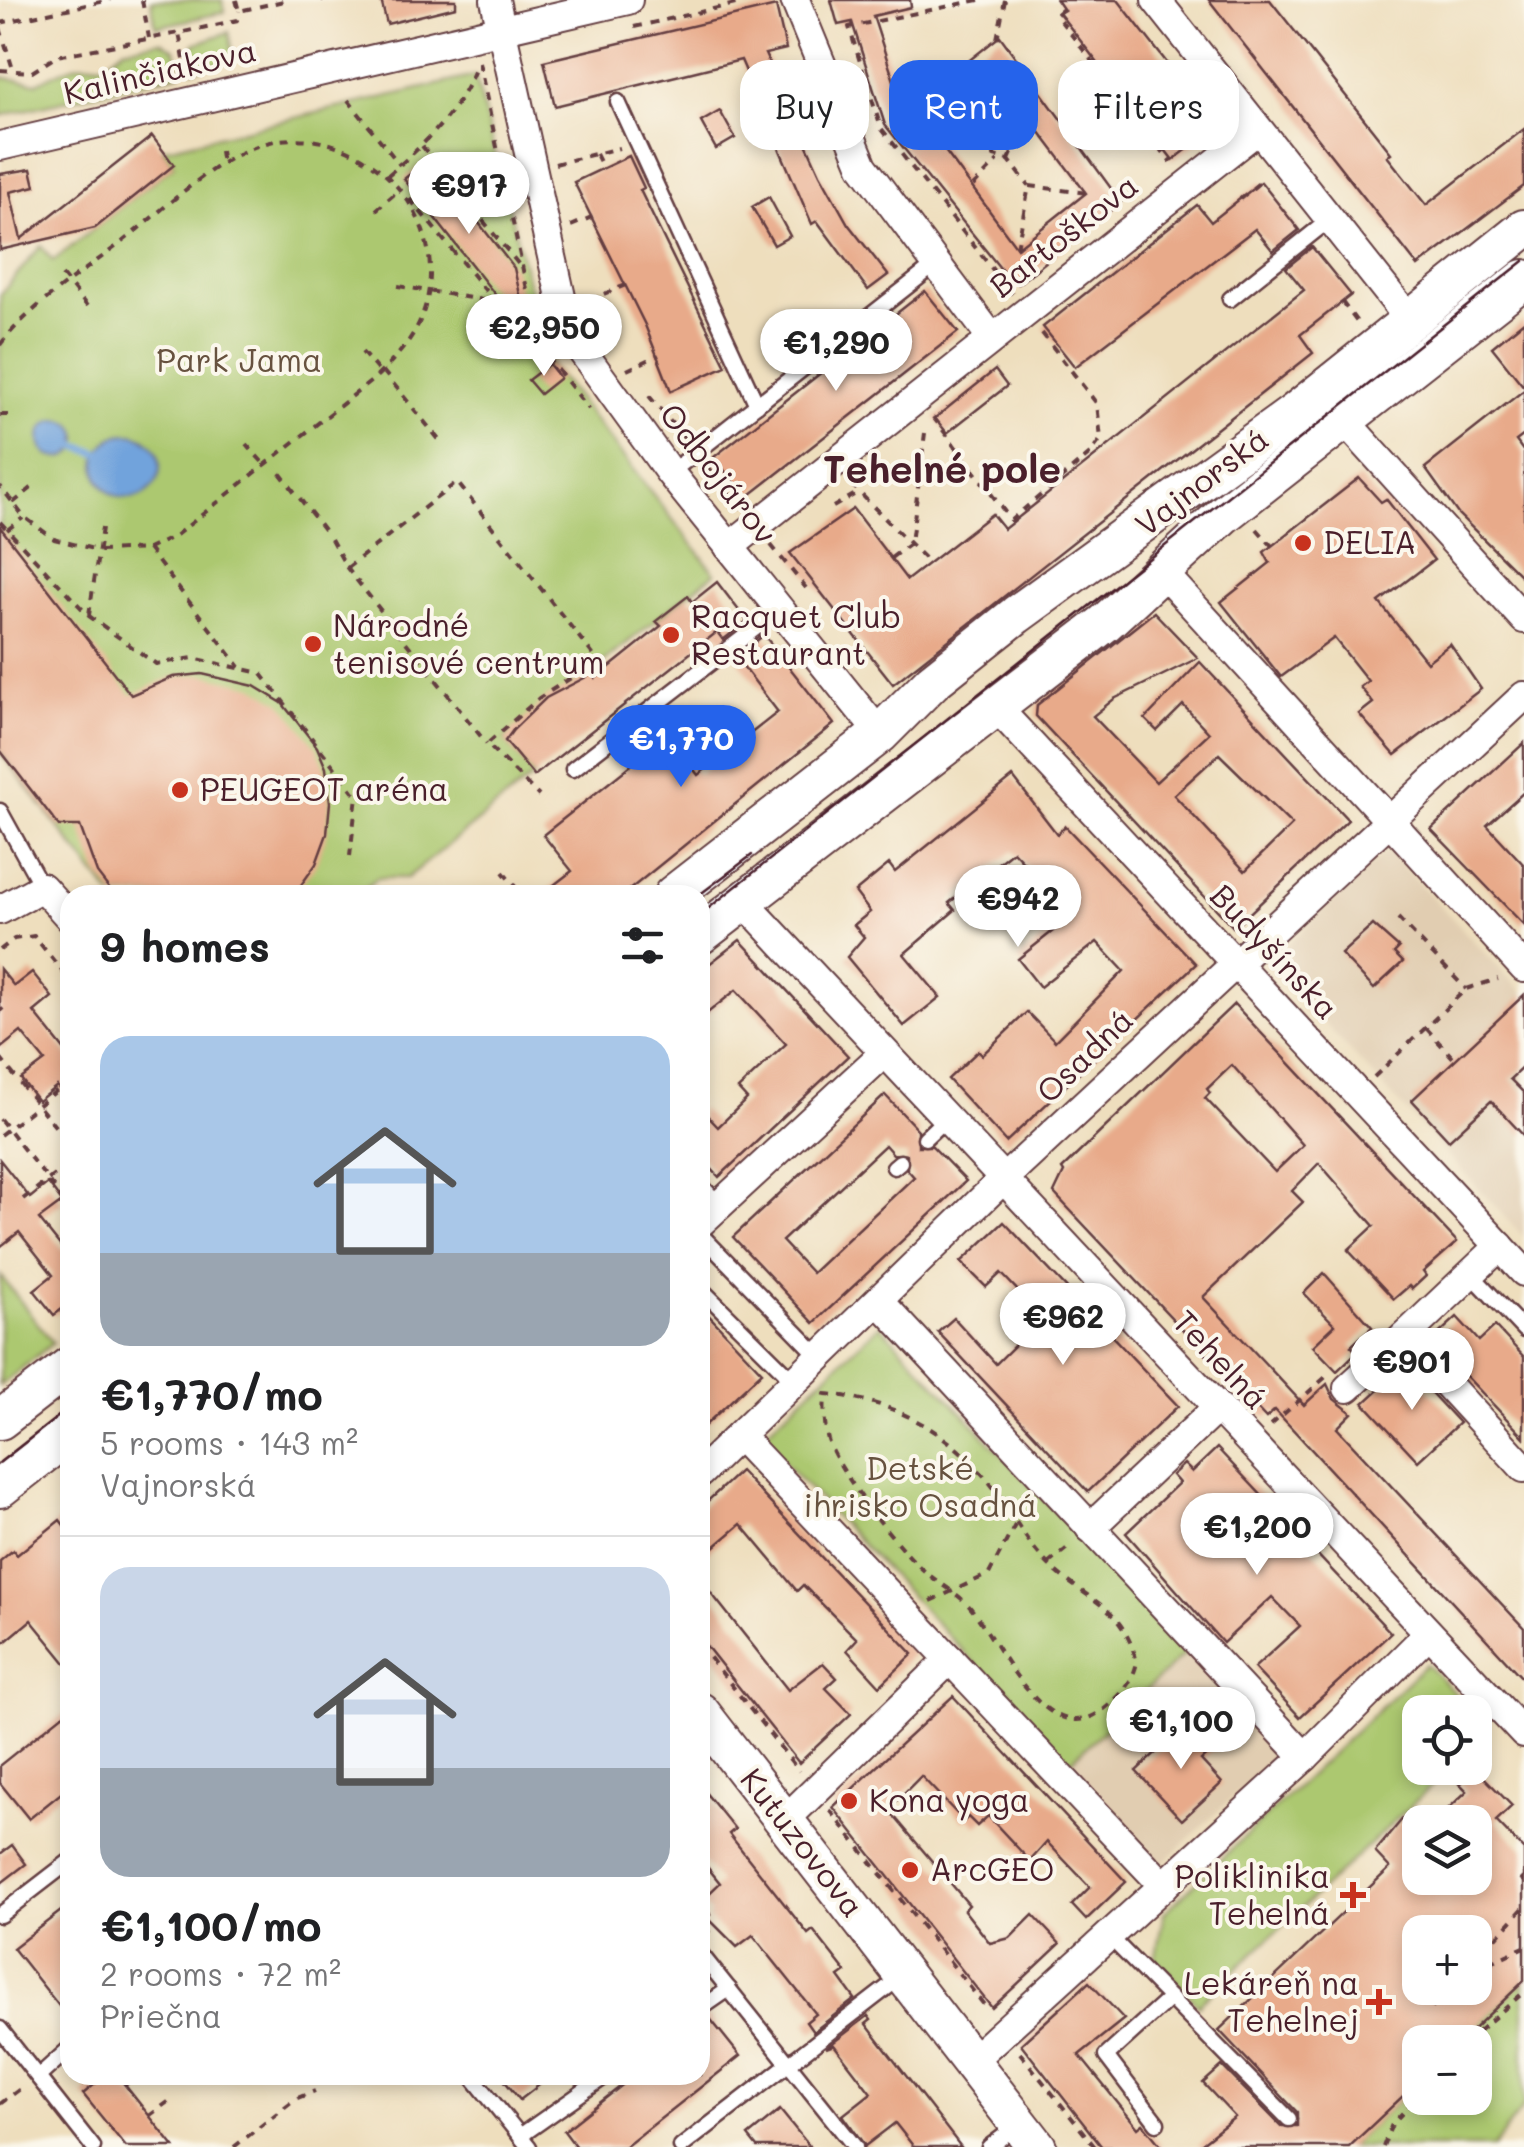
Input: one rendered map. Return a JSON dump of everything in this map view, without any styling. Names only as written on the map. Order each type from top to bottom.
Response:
[{"type":"main road","name":"Vajnorská","points":[[686,885],[880,734],[933,681],[1016,615],[1293,414],[1524,229]]},
{"type":"main road","name":"Vajnorská","points":[[710,927],[983,718],[1164,572],[1223,515],[1524,279]]},
{"type":"main road","name":"Vajnorská","points":[[880,734],[936,744],[983,718]]},
{"type":"main road","points":[[880,734],[888,766],[883,796]]},
{"type":"main road","points":[[0,1420],[60,1374]]},
{"type":"main road","points":[[0,1488],[60,1440]]},
{"type":"main road","name":"Kutuzovova","points":[[710,1724],[970,2062],[1015,2139]]},
{"type":"street","name":"Odbojárov","points":[[494,0],[569,333],[670,473],[880,734]]},
{"type":"street","name":"Kalinčiakova","points":[[0,146],[628,0]]},
{"type":"street","points":[[795,0],[863,166],[986,330]]},
{"type":"street","points":[[1156,0],[1256,131],[1410,320]]},
{"type":"street","name":"Bartoškova","points":[[729,547],[986,330],[1256,131]]},
{"type":"street","points":[[1344,420],[1524,619]]},
{"type":"street","points":[[1164,572],[1388,821],[1516,972]]},
{"type":"street","name":"Osadná","points":[[710,1464],[1003,1181],[1524,696]]},
{"type":"street","name":"Budyšínska","points":[[983,718],[1236,962],[1524,1272]]},
{"type":"street","points":[[0,910],[42,887],[60,907]]},
{"type":"street","name":"Tehelná","points":[[744,901],[884,1053],[935,1129],[1003,1181],[1428,1634],[1520,1722]]},
{"type":"street","points":[[710,1201],[884,1053]]},
{"type":"street","points":[[1348,1388],[1500,1246]]},
{"type":"street","points":[[880,1302],[1084,1533],[1306,1757]]},
{"type":"street","points":[[1404,1337],[1524,1468]]},
{"type":"street","points":[[1084,1533],[1216,1409]]},
{"type":"street","points":[[739,1436],[1164,1886]]},
{"type":"street","points":[[970,2062],[1306,1757],[1428,1634]]},
{"type":"street","points":[[786,1819],[950,1659]]},
{"type":"lane","points":[[618,102],[757,405]]},
{"type":"lane","points":[[1230,299],[1329,220]]},
{"type":"lane","points":[[670,473],[936,264]]},
{"type":"lane","points":[[573,769],[779,610]]},
{"type":"lane","points":[[0,810],[42,887]]},
{"type":"lane","points":[[710,1244],[821,1358]]},
{"type":"lane","points":[[1471,1274],[1524,1330]]},
{"type":"lane","points":[[710,1298],[795,1382]]},
{"type":"lane","points":[[0,1916],[60,1869]]},
{"type":"lane","points":[[1108,1934],[1289,2119]]},
{"type":"lane","points":[[710,1965],[855,2147]]},
{"type":"lane","points":[[680,2147],[904,1975]]},
{"type":"lane","points":[[710,2002],[729,1989]]},
{"type":"lane","points":[[1157,2122],[1106,2056],[1170,1998]]},
{"type":"lane","points":[[0,2029],[93,2147]]},
{"type":"lane","points":[[38,2077],[60,2057]]},
{"type":"lane","points":[[479,2085],[525,2141],[594,2085]]},
{"type":"path","points":[[13,68],[0,26],[110,0]]},
{"type":"path","points":[[142,0],[149,38]]},
{"type":"path","points":[[0,70],[32,72],[57,56],[238,20],[236,0]]},
{"type":"path","points":[[250,0],[252,8]]},
{"type":"path","points":[[238,12],[288,0]]},
{"type":"path","points":[[319,0],[331,0]]},
{"type":"path","points":[[623,30],[753,0]]},
{"type":"path","points":[[979,0],[849,28],[881,128],[1014,298],[986,330]]},
{"type":"path","points":[[997,39],[1005,0]]},
{"type":"path","points":[[1063,8],[1056,15],[1171,162]]},
{"type":"path","points":[[180,32],[188,79]]},
{"type":"path","points":[[388,175],[422,146],[465,96],[478,59]]},
{"type":"path","points":[[348,100],[400,164]]},
{"type":"path","points":[[974,186],[998,160],[1009,160],[1016,152],[1006,139],[994,144],[998,160]]},
{"type":"path","points":[[0,345],[69,284],[222,164],[248,149],[296,140],[346,150],[388,175],[426,214],[496,302],[398,286]]},
{"type":"path","points":[[422,146],[523,270]]},
{"type":"path","points":[[555,164],[624,147]]},
{"type":"path","points":[[552,149],[558,180]]},
{"type":"path","points":[[220,150],[222,164]]},
{"type":"path","points":[[596,154],[603,168]]},
{"type":"path","points":[[1009,160],[1029,186],[1086,193]]},
{"type":"path","points":[[1240,199],[1260,182]]},
{"type":"path","points":[[1017,248],[1029,186]]},
{"type":"path","points":[[376,210],[400,188]]},
{"type":"path","points":[[0,486],[24,517],[54,539],[100,551],[148,548],[175,536],[382,372],[416,330],[429,290],[426,238],[400,188]]},
{"type":"path","points":[[565,212],[569,228],[594,216]]},
{"type":"path","points":[[62,275],[86,306]]},
{"type":"path","points":[[585,301],[626,285]]},
{"type":"path","points":[[1342,302],[1360,326]]},
{"type":"path","points":[[890,558],[911,543],[928,410],[1010,520],[1090,454],[1101,439],[1098,404],[1036,325]]},
{"type":"path","points":[[362,352],[440,441]]},
{"type":"path","points":[[618,358],[628,370],[659,355]]},
{"type":"path","points":[[639,384],[741,509]]},
{"type":"path","points":[[0,414],[8,414]]},
{"type":"path","points":[[246,444],[266,466]]},
{"type":"path","points":[[280,473],[326,532]]},
{"type":"path","points":[[844,477],[928,563]]},
{"type":"path","points":[[347,568],[457,482],[598,660],[539,698],[488,744]]},
{"type":"path","points":[[13,504],[34,486]]},
{"type":"path","points":[[833,508],[859,492]]},
{"type":"path","points":[[7,530],[24,517]]},
{"type":"path","points":[[89,616],[103,521]]},
{"type":"path","points":[[0,522],[89,616],[156,664],[193,658],[261,673],[357,796],[350,856]]},
{"type":"path","points":[[1253,526],[1272,546]]},
{"type":"path","points":[[331,539],[347,568],[488,744],[539,796]]},
{"type":"path","points":[[148,548],[242,668]]},
{"type":"path","points":[[503,872],[514,885]]},
{"type":"path","points":[[1398,918],[1466,989]]},
{"type":"path","points":[[0,950],[14,939],[34,936],[60,968]]},
{"type":"path","points":[[1372,1080],[1466,989],[1516,972]]},
{"type":"path","points":[[1426,1028],[1455,1060]]},
{"type":"path","points":[[0,1058],[60,1132]]},
{"type":"path","points":[[0,1136],[60,1088]]},
{"type":"path","points":[[0,1119],[60,1195]]},
{"type":"path","points":[[23,1199],[60,1171]]},
{"type":"path","points":[[1251,1444],[1324,1375],[1348,1388]]},
{"type":"path","points":[[825,1394],[882,1402],[944,1439],[985,1476],[1015,1525],[1048,1564],[1120,1619],[1132,1644],[1135,1672],[1116,1700],[1093,1718],[1070,1719],[1044,1710],[1017,1677],[987,1626],[954,1590],[926,1573],[877,1518],[828,1442],[825,1394]]},
{"type":"path","points":[[920,1606],[989,1574],[1015,1525]]},
{"type":"path","points":[[1048,1564],[1084,1533]]},
{"type":"path","points":[[710,1658],[1095,2147]]},
{"type":"path","points":[[1492,1943],[1524,1908]]},
{"type":"path","points":[[1492,1962],[1524,1948]]},
{"type":"path","points":[[1486,2025],[1524,1992]]},
{"type":"path","points":[[1432,2008],[1435,2005]]},
{"type":"path","points":[[0,2104],[38,2077]]},
{"type":"path","points":[[234,2147],[296,2099],[315,2091]]},
{"type":"path","points":[[149,2116],[172,2099]]},
{"type":"path","points":[[1382,2147],[1392,2124],[1402,2113]]},
{"type":"shaded area","points":[[1387,850],[1524,994],[1524,1237],[1268,963]]},
{"type":"shaded area","points":[[1187,1651],[1280,1753],[1162,1864],[1069,1763]]},
{"type":"green space","points":[[151,0],[222,0],[225,12],[156,27]]},
{"type":"green space","points":[[229,32],[234,59],[193,70],[194,44]]},
{"type":"green space","points":[[161,41],[175,50],[180,73],[0,116],[0,77],[37,83],[76,65],[104,64],[124,48]]},
{"type":"green space","name":"Park Jama","points":[[475,76],[549,363],[715,573],[505,740],[534,776],[407,878],[377,878],[369,885],[103,885],[0,752],[0,295],[41,246],[53,261],[174,165],[162,149]]},
{"type":"green space","points":[[0,1275],[53,1343],[0,1386]]},
{"type":"green space","name":"Detské ihrisko Osadná","points":[[880,1325],[1187,1651],[1069,1763],[760,1437]]},
{"type":"green space","points":[[1426,1664],[1456,1695],[1402,1695],[1402,1785],[1433,1785],[1412,1805],[1402,1805],[1402,1814],[1198,2005],[1155,1959],[1164,1913]]},
{"type":"green space","points":[[1524,1981],[1524,2106],[1493,2147],[1349,2147],[1402,2097],[1402,2115],[1492,2115],[1492,2025],[1478,2025]]},
{"type":"water","points":[[59,420],[72,426],[78,439],[72,452],[59,458],[46,452],[40,439],[46,426]]},
{"type":"water","points":[[128,434],[151,443],[160,466],[151,489],[128,498],[105,489],[96,466],[105,443]]},
{"type":"building","points":[[381,0],[456,0],[456,7],[387,24]]},
{"type":"building","points":[[831,0],[910,0],[911,7],[873,16],[889,66],[889,130],[869,75],[869,60],[864,60],[852,22],[838,25]]},
{"type":"building","points":[[1057,0],[1118,0],[1165,60],[1095,60],[1059,13],[1064,10]]},
{"type":"building","points":[[1209,0],[1270,0],[1391,153],[1387,156],[1426,205],[1524,129],[1524,186],[1418,266]]},
{"type":"building","points":[[776,6],[786,49],[765,54],[768,60],[740,60],[555,106],[544,61]]},
{"type":"building","points":[[1000,36],[1017,60],[970,60]]},
{"type":"building","points":[[1038,88],[1058,116],[1058,150],[1083,150],[1121,202],[1018,284],[1011,275],[1008,278],[905,150],[944,150],[1017,248],[1086,193],[1038,130]]},
{"type":"building","points":[[720,111],[735,138],[716,149],[701,122]]},
{"type":"building","points":[[152,136],[174,165],[95,228],[0,250],[0,174],[31,169],[35,186],[10,192],[21,239]]},
{"type":"building","points":[[780,150],[809,150],[848,224],[888,275],[868,290],[817,221],[812,224]]},
{"type":"building","points":[[1165,150],[1186,150],[1173,160]]},
{"type":"building","points":[[629,156],[644,188],[640,190],[726,366],[671,391],[645,325],[574,182]]},
{"type":"building","points":[[429,159],[514,268],[530,339],[404,179]]},
{"type":"building","points":[[1261,182],[1299,230],[1273,251],[1255,229],[1075,367],[1043,327],[1197,205],[1211,222]]},
{"type":"building","points":[[769,197],[790,236],[774,245],[752,207]]},
{"type":"building","points":[[1312,247],[1351,295],[1300,335],[1313,353],[893,684],[790,553],[853,509],[907,580],[992,514],[1004,529],[1304,290],[1286,268]]},
{"type":"building","points":[[925,291],[958,332],[746,498],[714,457]]},
{"type":"building","points":[[1524,321],[1524,387],[1492,347]]},
{"type":"building","points":[[549,364],[560,378],[540,394],[528,380]]},
{"type":"building","points":[[995,370],[1007,386],[947,433],[935,418]]},
{"type":"building","points":[[1524,390],[1524,435],[1516,441],[1524,452],[1524,579],[1458,514],[1425,468]]},
{"type":"building","points":[[1359,478],[1381,502],[1386,499],[1434,560],[1379,602],[1427,662],[1450,644],[1481,689],[1395,755],[1359,714],[1373,703],[1360,687],[1368,681],[1334,638],[1281,677],[1221,602],[1270,563],[1264,552]]},
{"type":"building","name":"PEUGEOT aréna","points":[[0,527],[131,695],[173,677],[202,674],[254,686],[282,703],[317,747],[326,768],[330,802],[327,834],[316,864],[301,885],[106,885],[97,873],[80,826],[59,826],[0,750]]},
{"type":"building","points":[[717,582],[747,621],[723,640],[717,632],[534,776],[505,741],[513,730],[546,698],[592,674],[596,678],[661,626],[656,621],[688,596],[692,602]]},
{"type":"building","points":[[1154,612],[1198,658],[1114,699],[1093,716],[1156,782],[1209,733],[1183,705],[1157,731],[1145,719],[1200,662],[1348,820],[1234,928],[1036,716],[1037,705]],"holes":[[[1219,754],[1292,825],[1245,871],[1174,795]]]},
{"type":"building","points":[[764,635],[834,724],[635,885],[554,885],[572,871],[543,835],[659,743],[662,747],[671,740],[698,775],[778,712],[736,657]]},
{"type":"building","points":[[1524,743],[1524,792],[1487,825],[1524,865],[1524,925],[1431,829]]},
{"type":"building","points":[[1013,777],[1057,834],[1065,826],[1196,964],[1006,1142],[948,1079],[978,1051],[982,1055],[1027,1012],[1055,1041],[1124,971],[1097,942],[1040,987],[1018,959],[1073,915],[1013,851],[949,903],[955,910],[904,954],[940,997],[904,1026],[847,957],[864,937],[854,925],[870,912],[855,892],[889,864],[895,872]]},
{"type":"building","points":[[1373,925],[1399,948],[1394,953],[1403,962],[1374,989],[1341,954]]},
{"type":"building","points":[[740,940],[848,1056],[719,1177],[710,1167],[710,1119],[718,1127],[747,1099],[738,1089],[786,1044],[736,990],[710,1011],[710,963]]},
{"type":"building","points":[[0,969],[14,986],[32,972],[52,997],[34,1012],[60,1044],[60,1090],[57,1086],[38,1101],[21,1079],[45,1061],[21,1032],[0,1049]]},
{"type":"building","points":[[1524,995],[1524,1066],[1510,1079],[1524,1093],[1524,1136],[1491,1101],[1449,1140],[1412,1100]]},
{"type":"building","points":[[1234,1004],[1457,1242],[1423,1272],[1426,1276],[1412,1289],[1409,1286],[1394,1299],[1348,1250],[1374,1226],[1319,1163],[1292,1191],[1303,1202],[1203,1297],[1304,1405],[1327,1384],[1334,1399],[1352,1413],[1337,1428],[1524,1628],[1524,1680],[1275,1410],[1266,1418],[1054,1193],[1062,1169]],"holes":[[[1232,1065],[1303,1145],[1275,1172],[1205,1098],[1210,1093],[1207,1089]]]},
{"type":"building","points":[[885,1095],[918,1130],[918,1146],[932,1146],[966,1181],[814,1323],[733,1237]],"holes":[[[885,1145],[893,1154],[907,1155],[907,1169],[914,1177],[812,1273],[782,1241]]]},
{"type":"building","points":[[0,1160],[30,1198],[48,1183],[60,1199],[60,1203],[39,1219],[60,1245],[60,1310],[54,1315],[34,1290],[53,1275],[19,1232],[0,1247]]},
{"type":"building","points":[[1004,1222],[1178,1406],[1088,1492],[938,1332],[954,1318],[996,1364],[1043,1317],[1001,1273],[986,1287],[961,1262]]},
{"type":"building","points":[[1324,1273],[1372,1327],[1351,1346],[1357,1352],[1337,1371],[1313,1346],[1335,1325],[1304,1293]]},
{"type":"building","points":[[710,1317],[762,1372],[710,1421]]},
{"type":"building","points":[[1457,1317],[1479,1341],[1495,1326],[1524,1357],[1524,1437],[1432,1340]]},
{"type":"building","points":[[1402,1368],[1408,1368],[1459,1423],[1418,1461],[1364,1403]]},
{"type":"building","points":[[1217,1448],[1391,1633],[1300,1717],[1254,1668],[1300,1626],[1272,1597],[1223,1643],[1126,1533],[1179,1483],[1172,1475],[1184,1464],[1192,1472]]},
{"type":"building","points":[[740,1471],[913,1654],[880,1686],[847,1650],[857,1639],[803,1585],[797,1591],[741,1524],[710,1550],[710,1499]]},
{"type":"building","points":[[60,1520],[60,1656],[31,1620],[0,1646],[0,1561],[13,1550],[17,1555]]},
{"type":"building","points":[[710,1592],[788,1690],[823,1663],[837,1678],[826,1688],[851,1714],[799,1763],[710,1651]]},
{"type":"building","points":[[953,1696],[1126,1882],[1086,1920],[1072,1905],[1090,1887],[1047,1842],[1030,1861],[988,1816],[977,1826],[968,1817],[964,1821],[921,1776],[888,1809],[969,1905],[964,1910],[990,1943],[1010,1938],[1033,1915],[1060,1944],[992,2008],[833,1807]]},
{"type":"building","points":[[60,1717],[60,1794],[29,1819],[0,1783],[0,1765]]},
{"type":"building","points":[[1189,1722],[1214,1748],[1201,1760],[1222,1783],[1182,1820],[1136,1771]]},
{"type":"building","points":[[1461,1785],[1492,1785],[1512,1806],[1496,1821],[1524,1850],[1524,1981],[1478,2025],[1402,2025],[1402,2097],[1349,2147],[1197,2147],[1235,2117],[1203,2083],[1222,2066],[1281,2126],[1297,2126],[1297,2112],[1219,2030],[1390,1868],[1375,1852],[1402,1819],[1402,1895],[1492,1895],[1492,1805],[1452,1805],[1467,1791]]},
{"type":"building","points":[[710,1798],[735,1829],[729,1834],[808,1934],[813,1930],[846,1972],[839,1977],[855,1999],[813,2032],[806,2022],[816,2014],[753,1935],[737,1947],[710,1920],[710,1892],[720,1883],[710,1870]]},
{"type":"building","points":[[12,1845],[26,1864],[0,1884],[0,1854]]},
{"type":"building","points":[[60,1912],[60,2007],[13,1948]]},
{"type":"building","points":[[1089,1982],[1124,2019],[1079,2055],[1138,2128],[1143,2124],[1162,2147],[1102,2147],[1021,2044]]},
{"type":"building","points":[[868,2016],[871,2020],[866,2024],[961,2147],[914,2147],[895,2123],[865,2146],[843,2115],[871,2093],[834,2045],[826,2048]]},
{"type":"building","points":[[710,2018],[740,2056],[710,2080]]},
{"type":"building","points":[[94,2085],[125,2085],[174,2147],[126,2147],[83,2094]]},
{"type":"building","points":[[508,2085],[539,2085],[520,2100]]},
{"type":"building","points":[[622,2085],[703,2085],[625,2147],[576,2147],[564,2131]]},
{"type":"building","points":[[780,2110],[810,2147],[757,2147],[748,2136]]},
{"type":"waterway","points":[[77,446],[98,453]]},
{"type":"tram line","points":[[710,907],[1524,261]]},
{"type":"tram line","points":[[710,887],[752,855]]},
{"type":"tram line","points":[[0,1462],[60,1415]]},
{"type":"place","name":"DELIA","points":[[1303,543]]},
{"type":"place","name":"Racquet Club Restaurant","points":[[671,635]]},
{"type":"place","name":"Národné tenisové centrum","points":[[313,644]]},
{"type":"place","name":"PEUGEOT aréna","points":[[180,790]]},
{"type":"place","name":"Kona yoga","points":[[849,1801]]},
{"type":"place","name":"ArcGEO","points":[[910,1870]]},
{"type":"place","name":"Poliklinika Tehelná","points":[[1353,1895]]},
{"type":"place","name":"Lekáreň na Tehelnej","points":[[1379,2002]]},
{"type":"district","name":"Tehelné pole","points":[[942,470]]}]
